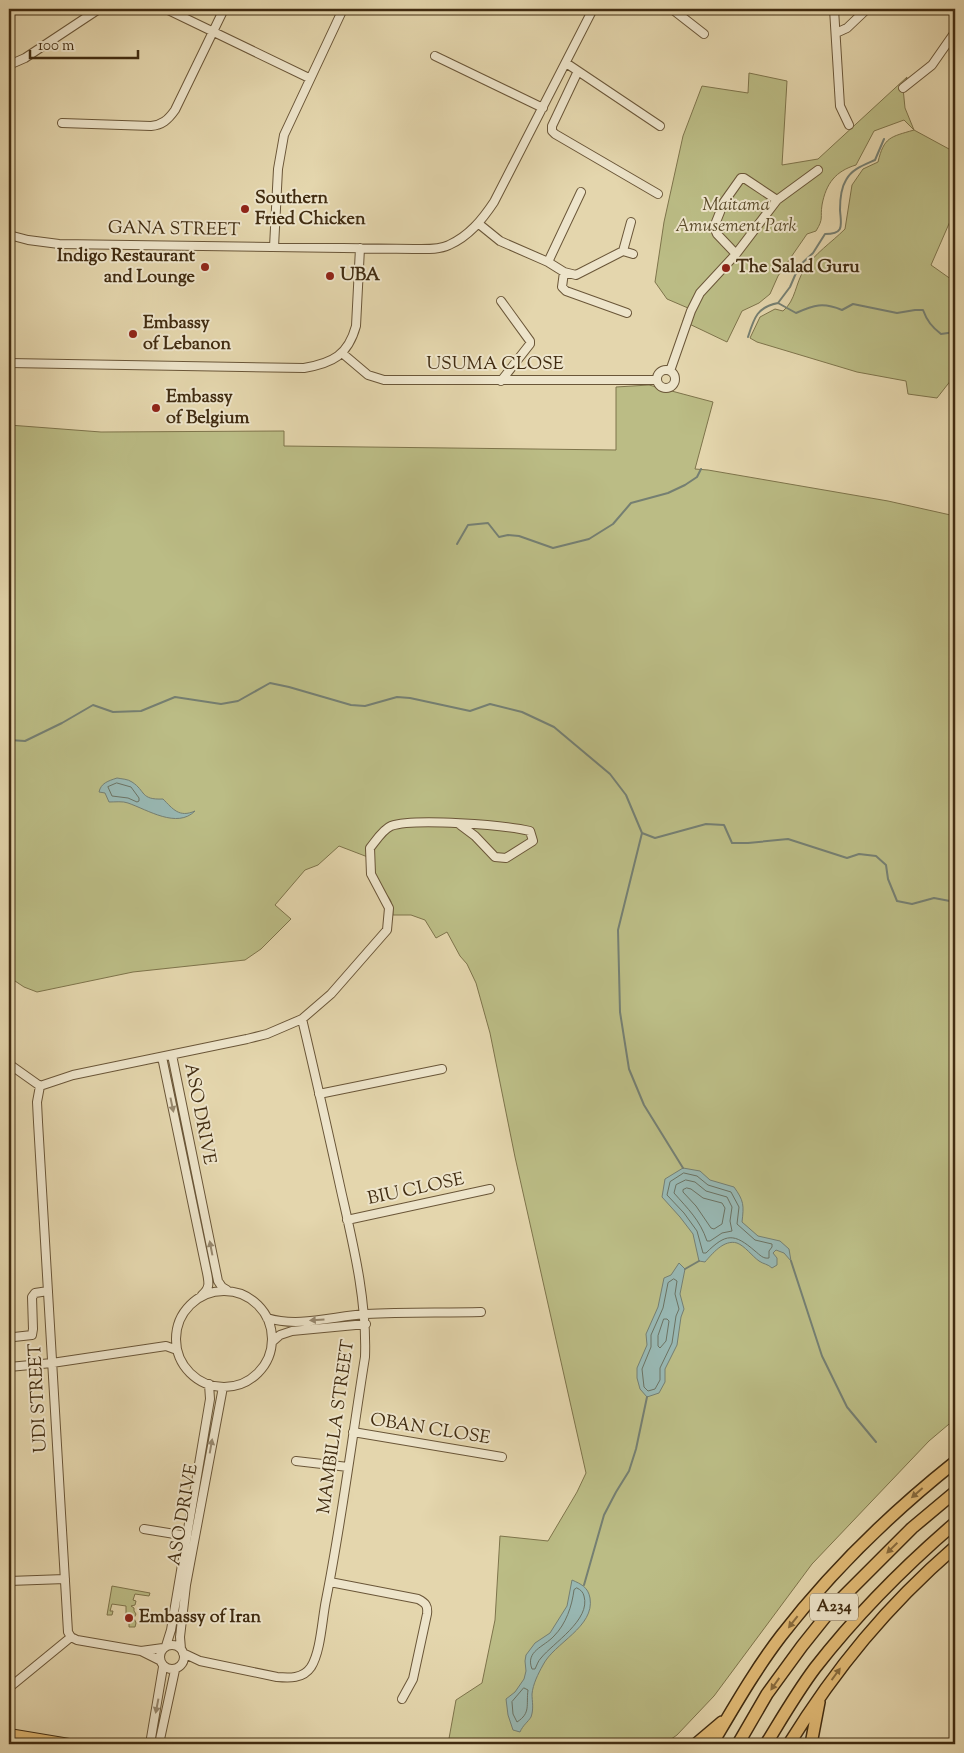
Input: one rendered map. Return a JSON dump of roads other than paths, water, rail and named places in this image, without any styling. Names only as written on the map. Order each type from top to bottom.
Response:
[{"type":"highway","points":[[712,1744],[751,1679],[806,1604],[865,1540],[955,1462]]},
{"type":"highway","name":"A234","points":[[738,1744],[767,1694],[834,1606],[912,1528],[955,1492]]},
{"type":"highway","name":"A234","points":[[766,1744],[814,1669],[846,1630],[895,1577],[955,1523]]},
{"type":"highway","points":[[789,1744],[837,1672],[871,1629],[955,1547]]},
{"type":"highway","points":[[811,1744],[820,1698]]},
{"type":"highway","points":[[696,1744],[729,1716]]},
{"type":"main road","points":[[9,1734],[69,1744]]},
{"type":"street","points":[[9,66],[25,58],[87,12],[99,9]]},
{"type":"street","points":[[166,9],[309,78]]},
{"type":"street","points":[[62,123],[151,126],[162,124],[175,110],[224,9]]},
{"type":"street","points":[[274,247],[280,150],[290,120],[342,9]]},
{"type":"street","name":"GANA STREET","points":[[9,235],[50,243],[360,248],[433,248],[449,245],[479,224],[494,202],[593,9]]},
{"type":"street","points":[[672,9],[704,34]]},
{"type":"street","points":[[834,9],[840,106],[849,125]]},
{"type":"street","points":[[836,33],[847,28],[868,9]]},
{"type":"street","points":[[903,88],[932,65],[955,32]]},
{"type":"street","points":[[435,56],[543,108]]},
{"type":"street","points":[[566,63],[660,126]]},
{"type":"street","points":[[578,71],[552,126],[552,131],[658,194]]},
{"type":"street","name":"USUMA CLOSE","points":[[342,353],[368,375],[384,380],[657,380],[659,385],[664,388],[670,387],[674,382],[674,376],[670,371],[700,293],[736,254],[777,200],[818,170]]},
{"type":"street","points":[[736,254],[717,234],[714,227],[724,202],[741,178],[746,179],[777,200]]},
{"type":"street","points":[[548,262],[581,192]]},
{"type":"street","points":[[623,251],[631,222]]},
{"type":"street","points":[[479,224],[500,241],[548,262],[564,272],[576,275],[623,251],[634,254]]},
{"type":"street","points":[[9,363],[304,368],[327,363],[342,353],[353,338],[356,326],[360,248]]},
{"type":"street","points":[[564,272],[562,287],[566,291],[627,313]]},
{"type":"street","points":[[501,301],[530,341],[530,344],[501,381]]},
{"type":"street","points":[[657,380],[659,373],[664,370],[670,371]]},
{"type":"street","points":[[9,1064],[40,1086],[73,1075],[253,1037],[302,1019],[331,994],[387,930],[389,908],[370,874],[370,848],[389,826],[408,823],[459,824],[527,831],[530,832],[533,841],[506,858],[495,857],[475,836],[459,824]]},
{"type":"street","name":"MAMBILLA STREET","points":[[200,1661],[277,1677],[288,1678],[304,1674],[310,1669],[317,1650],[330,1582],[365,1357],[366,1324],[347,1220],[302,1019]]},
{"type":"street","name":"ASO DRIVE","points":[[172,1055],[218,1281],[222,1287],[229,1290]]},
{"type":"street","name":"ASO DRIVE","points":[[162,1057],[208,1278],[208,1290],[202,1295]]},
{"type":"street","points":[[319,1094],[442,1069]]},
{"type":"street","name":"UDI STREET","points":[[40,1086],[38,1122],[68,1632],[72,1637]]},
{"type":"street","name":"BIU CLOSE","points":[[347,1220],[490,1189]]},
{"type":"street","points":[[220,1290],[229,1290],[239,1292],[256,1302],[271,1327],[272,1342],[269,1356],[258,1373],[242,1384],[223,1387],[195,1378],[188,1371],[182,1363],[177,1350],[176,1334],[187,1307],[202,1295],[220,1290]]},
{"type":"street","points":[[14,1337],[32,1335],[32,1297],[35,1292],[48,1291]]},
{"type":"street","points":[[267,1318],[291,1322],[365,1314],[481,1312]]},
{"type":"street","points":[[272,1342],[280,1335],[292,1331],[366,1324]]},
{"type":"street","points":[[9,1367],[52,1363],[166,1346],[177,1350]]},
{"type":"street","name":"ASO DRIVE","points":[[165,1647],[171,1630],[210,1399],[209,1384]]},
{"type":"street","name":"ASO DRIVE","points":[[182,1651],[180,1637],[186,1585],[223,1387]]},
{"type":"street","name":"OBAN CLOSE","points":[[353,1432],[502,1457]]},
{"type":"street","points":[[296,1461],[348,1467]]},
{"type":"street","points":[[144,1529],[187,1536]]},
{"type":"street","points":[[9,1581],[65,1579]]},
{"type":"street","points":[[330,1582],[418,1599],[424,1602],[428,1608],[413,1679],[402,1699]]},
{"type":"street","points":[[10,1687],[72,1637],[95,1644],[141,1651],[174,1645],[200,1661]]},
{"type":"street","points":[[150,1744],[161,1663],[159,1656],[165,1647]]},
{"type":"street","points":[[141,1651],[171,1670],[200,1661]]},
{"type":"street","points":[[160,1744],[178,1667],[184,1657],[182,1651]]},
{"type":"water","points":[[117,778],[130,781],[150,798],[163,799],[180,813],[195,811],[188,816],[171,818],[126,802],[109,802],[105,793],[99,792],[101,786]]},
{"type":"water","points":[[683,1168],[700,1171],[710,1180],[734,1187],[743,1203],[742,1222],[758,1236],[780,1241],[789,1249],[791,1261],[784,1253],[776,1250],[773,1253],[777,1258],[777,1265],[772,1268],[759,1261],[740,1244],[732,1242],[723,1245],[705,1262],[699,1261],[693,1234],[662,1197],[665,1179]]},
{"type":"water","points":[[679,1263],[685,1269],[680,1294],[684,1309],[677,1345],[665,1369],[665,1382],[659,1393],[647,1397],[640,1389],[637,1368],[647,1345],[646,1334],[658,1307],[664,1278],[671,1275]]},
{"type":"water","points":[[572,1580],[584,1586],[588,1591],[590,1608],[580,1626],[548,1657],[536,1679],[532,1694],[533,1708],[531,1717],[520,1732],[513,1730],[508,1715],[506,1699],[515,1692],[524,1679],[526,1655],[535,1643],[550,1633],[567,1606]]},
{"type":"waterway","points":[[748,337],[757,314],[765,307],[778,303],[790,287],[799,266],[813,253],[825,234],[831,234],[839,230],[844,183],[855,170],[875,160],[884,139]]},
{"type":"waterway","points":[[778,303],[796,313],[808,308],[824,305],[842,310],[853,304],[897,313],[923,310],[930,324],[941,334],[955,332]]},
{"type":"waterway","points":[[457,544],[468,525],[488,523],[499,537],[508,535],[519,536],[553,548],[589,539],[613,524],[631,503],[668,493],[685,485],[697,477],[701,469]]},
{"type":"waterway","points":[[9,740],[25,741],[93,705],[113,712],[141,711],[175,697],[221,704],[238,701],[270,683],[351,705],[365,706],[397,697],[470,711],[490,704],[522,712],[554,727],[610,774],[626,795],[642,833],[655,838],[706,824],[724,825],[732,843],[788,839],[847,858],[859,854],[876,856],[886,865],[888,879],[897,901],[912,904],[934,898],[955,902]]},
{"type":"waterway","points":[[642,833],[618,930],[620,1012],[629,1069],[644,1105],[683,1168]]},
{"type":"waterway","points":[[685,1269],[699,1261]]},
{"type":"waterway","points":[[791,1261],[822,1356],[847,1407],[876,1442]]},
{"type":"waterway","points":[[584,1585],[604,1515],[629,1471],[636,1449],[647,1397]]},
{"type":"place","name":"Southern Fried Chicken","points":[[245,209]]},
{"type":"place","name":"Indigo Restaurant and Lounge","points":[[205,267]]},
{"type":"place","name":"The Salad Guru","points":[[726,268]]},
{"type":"place","name":"UBA","points":[[330,276]]},
{"type":"place","name":"Embassy of Lebanon","points":[[133,334]]},
{"type":"place","name":"Embassy of Belgium","points":[[156,408]]},
{"type":"place","name":"Embassy of Iran","points":[[129,1618]]},
{"type":"park label","name":"Maitama Amusement Park","points":[[736,216]]}]
